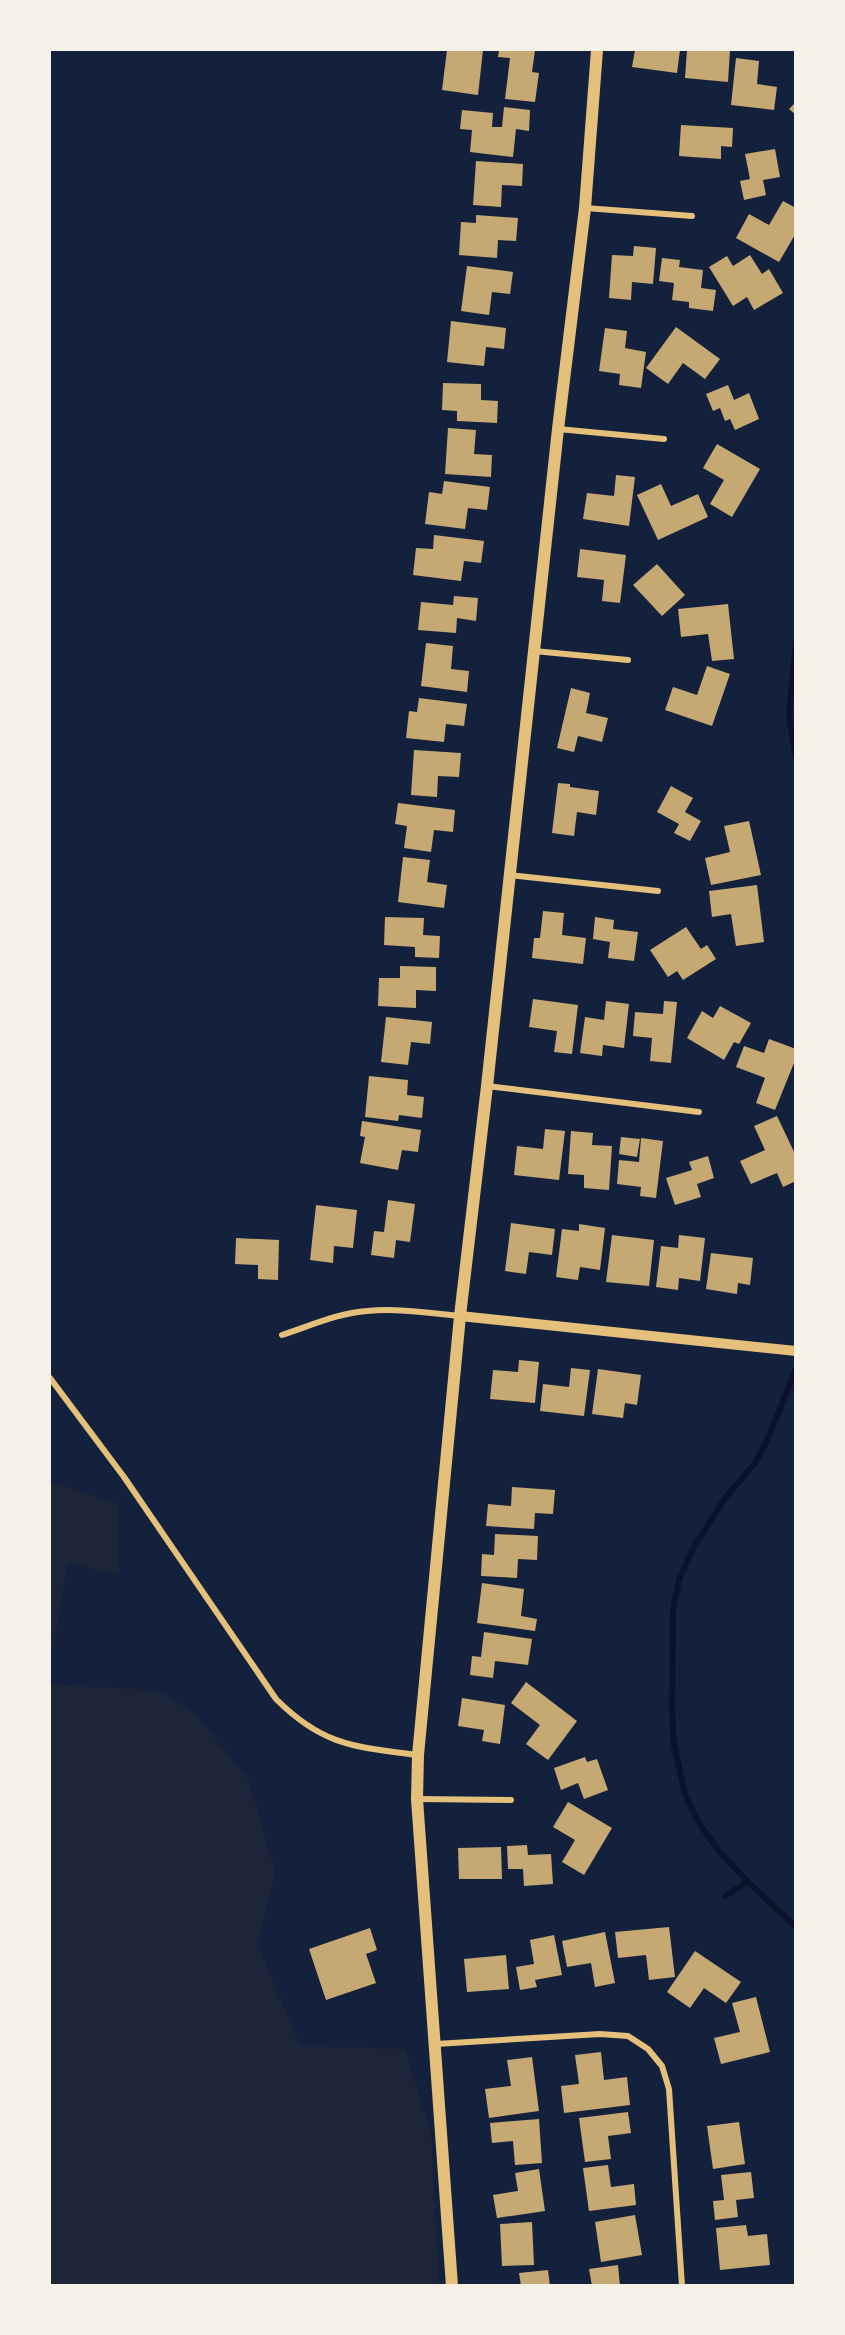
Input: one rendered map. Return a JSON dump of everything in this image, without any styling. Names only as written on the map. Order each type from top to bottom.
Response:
[{"type":"main road","points":[[452,2286],[417,1799],[418,1755],[460,1316],[558,429],[585,208],[597,50]]},
{"type":"street","points":[[585,208],[692,216]]},
{"type":"street","points":[[558,429],[664,439]]},
{"type":"street","points":[[534,651],[628,660]]},
{"type":"street","points":[[509,875],[658,891]]},
{"type":"street","points":[[487,1086],[699,1112]]},
{"type":"street","points":[[282,1335],[339,1316],[366,1311],[398,1310],[795,1352]]},
{"type":"street","points":[[50,1378],[124,1477],[276,1700],[294,1717],[334,1741],[363,1748],[418,1755]]},
{"type":"street","points":[[417,1799],[511,1800]]},
{"type":"street","points":[[436,2044],[600,2034],[628,2036],[648,2049],[662,2066],[669,2089],[682,2286]]},
{"type":"shaded area","points":[[53,1482],[119,1504],[119,1574],[68,1563],[50,1655],[50,1484]]},
{"type":"shaded area","points":[[50,1685],[157,1690],[196,1715],[249,1781],[275,1872],[258,1945],[300,2046],[405,2049],[431,2134],[439,2285],[50,2285]]},
{"type":"building","points":[[447,50],[483,50],[478,95],[442,90]]},
{"type":"building","points":[[499,50],[535,50],[532,72],[539,73],[535,102],[505,99],[510,58],[498,57]]},
{"type":"building","points":[[635,50],[680,50],[677,73],[632,67]]},
{"type":"building","points":[[687,50],[730,50],[728,82],[685,78]]},
{"type":"building","points":[[736,58],[759,61],[757,84],[777,87],[774,110],[731,105]]},
{"type":"building","points":[[796,102],[796,115],[789,109]]},
{"type":"building","points":[[504,107],[530,110],[529,131],[516,129],[513,157],[470,152],[472,130],[460,129],[462,110],[493,113],[492,127],[502,127]]},
{"type":"building","points":[[681,125],[733,128],[732,147],[721,146],[721,159],[679,156]]},
{"type":"building","points":[[775,149],[780,177],[763,180],[766,195],[744,200],[740,181],[750,179],[745,154]]},
{"type":"building","points":[[476,161],[523,164],[522,186],[502,185],[501,207],[473,205]]},
{"type":"building","points":[[783,201],[796,208],[796,233],[779,262],[736,238],[749,214],[769,225]]},
{"type":"building","points":[[476,215],[518,218],[516,241],[498,240],[497,258],[459,255],[461,222],[476,223]]},
{"type":"building","points":[[634,246],[656,248],[653,284],[632,282],[631,300],[609,298],[612,255],[633,256]]},
{"type":"building","points":[[750,255],[762,274],[769,269],[783,293],[754,310],[747,297],[733,306],[709,267],[727,256],[733,266]]},
{"type":"building","points":[[662,258],[680,260],[679,267],[703,270],[701,288],[716,290],[713,311],[689,308],[689,302],[672,300],[674,283],[659,281]]},
{"type":"building","points":[[467,266],[513,272],[510,294],[492,292],[489,315],[461,311]]},
{"type":"building","points":[[451,321],[506,328],[504,349],[486,347],[484,366],[447,362]]},
{"type":"building","points":[[676,327],[720,359],[705,379],[683,363],[668,384],[646,368]]},
{"type":"building","points":[[605,328],[627,331],[625,348],[646,352],[641,388],[619,385],[620,374],[599,371]]},
{"type":"building","points":[[443,383],[481,384],[481,400],[498,401],[497,423],[457,421],[457,411],[442,410]]},
{"type":"building","points":[[728,385],[734,400],[749,393],[759,419],[735,430],[730,419],[725,421],[720,408],[713,411],[706,394]]},
{"type":"building","points":[[448,428],[476,430],[474,454],[492,455],[491,477],[445,474]]},
{"type":"building","points":[[717,444],[760,469],[732,517],[710,504],[724,480],[703,468]]},
{"type":"building","points":[[616,475],[635,477],[629,526],[583,519],[587,493],[614,496]]},
{"type":"building","points":[[444,481],[490,487],[487,510],[468,508],[465,529],[425,524],[429,492],[442,494]]},
{"type":"building","points":[[661,484],[671,506],[698,494],[708,517],[658,540],[637,495]]},
{"type":"building","points":[[434,535],[484,541],[481,563],[464,561],[461,581],[413,575],[416,548],[433,549]]},
{"type":"building","points":[[580,549],[626,555],[620,603],[602,601],[604,580],[577,577]]},
{"type":"building","points":[[657,564],[685,595],[662,616],[633,585]]},
{"type":"building","points":[[454,596],[478,598],[476,621],[457,618],[456,633],[418,630],[421,602],[453,605]]},
{"type":"building","points":[[728,604],[734,659],[712,661],[708,634],[681,637],[678,609]]},
{"type":"building","points":[[426,643],[453,646],[451,669],[469,671],[467,692],[421,686]]},
{"type":"building","points":[[707,666],[730,674],[712,726],[665,710],[673,687],[697,695]]},
{"type":"building","points":[[571,688],[590,693],[586,713],[608,718],[602,742],[578,736],[574,752],[557,748]]},
{"type":"building","points":[[419,698],[467,704],[464,726],[446,724],[444,742],[406,738],[409,711],[417,712]]},
{"type":"building","points":[[414,750],[461,753],[459,777],[438,776],[437,797],[411,795]]},
{"type":"building","points":[[558,783],[599,791],[596,815],[577,812],[574,836],[552,833]]},
{"type":"building","points":[[671,786],[693,798],[685,812],[701,821],[690,841],[674,833],[679,824],[657,812]]},
{"type":"building","points":[[398,803],[455,810],[453,832],[434,830],[431,852],[404,848],[407,826],[395,824]]},
{"type":"building","points":[[749,821],[761,875],[711,885],[705,858],[730,852],[724,826]]},
{"type":"building","points":[[403,857],[430,860],[427,882],[447,885],[444,908],[398,902]]},
{"type":"building","points":[[757,885],[764,942],[736,946],[731,914],[712,917],[709,891]]},
{"type":"building","points":[[543,911],[564,913],[562,935],[586,938],[583,964],[532,958],[534,938],[540,938]]},
{"type":"building","points":[[385,917],[424,918],[423,935],[440,936],[439,958],[415,957],[415,947],[384,945]]},
{"type":"building","points":[[595,917],[614,920],[613,929],[638,932],[634,961],[608,958],[610,942],[593,939]]},
{"type":"building","points":[[686,927],[701,949],[707,945],[716,959],[683,980],[677,971],[668,977],[650,950]]},
{"type":"building","points":[[400,966],[436,967],[436,991],[416,990],[416,1008],[378,1006],[379,978],[400,978]]},
{"type":"building","points":[[533,999],[578,1005],[572,1054],[554,1052],[557,1031],[529,1027]]},
{"type":"building","points":[[606,1001],[629,1004],[624,1048],[603,1045],[602,1056],[580,1053],[585,1017],[604,1020]]},
{"type":"building","points":[[664,1001],[677,1002],[671,1063],[650,1061],[652,1038],[633,1036],[635,1012],[663,1014]]},
{"type":"building","points":[[720,1006],[751,1023],[739,1044],[734,1042],[724,1060],[687,1038],[702,1011],[713,1018]]},
{"type":"building","points":[[386,1017],[432,1022],[430,1044],[411,1042],[408,1065],[381,1062]]},
{"type":"building","points":[[769,1039],[796,1049],[796,1058],[775,1110],[756,1103],[765,1078],[736,1067],[744,1046],[764,1053]]},
{"type":"building","points":[[369,1076],[408,1080],[407,1095],[424,1097],[422,1118],[399,1115],[398,1121],[365,1117]]},
{"type":"building","points":[[777,1116],[796,1156],[796,1181],[783,1187],[777,1173],[751,1184],[740,1161],[765,1150],[754,1126]]},
{"type":"building","points":[[362,1121],[421,1130],[418,1152],[402,1150],[398,1170],[360,1163],[365,1137],[360,1136]]},
{"type":"building","points":[[545,1129],[565,1131],[559,1180],[514,1175],[517,1146],[543,1149]]},
{"type":"building","points":[[571,1131],[593,1133],[592,1145],[612,1146],[609,1190],[584,1188],[584,1175],[568,1174]]},
{"type":"building","points":[[621,1137],[640,1139],[637,1157],[619,1154]]},
{"type":"building","points":[[641,1138],[663,1141],[656,1198],[640,1196],[641,1187],[617,1184],[619,1160],[639,1162]]},
{"type":"building","points":[[708,1156],[714,1178],[697,1184],[701,1197],[675,1205],[666,1178],[692,1170],[689,1162]]},
{"type":"building","points":[[388,1200],[415,1204],[410,1242],[396,1240],[394,1258],[371,1255],[374,1231],[384,1232]]},
{"type":"building","points":[[316,1205],[357,1210],[353,1248],[334,1246],[333,1263],[310,1260]]},
{"type":"building","points":[[511,1223],[555,1229],[552,1255],[529,1252],[526,1274],[505,1271]]},
{"type":"building","points":[[579,1224],[605,1228],[600,1270],[580,1267],[578,1280],[556,1277],[562,1229],[579,1231]]},
{"type":"building","points":[[612,1235],[654,1240],[649,1286],[606,1282]]},
{"type":"building","points":[[679,1235],[705,1238],[700,1281],[679,1278],[678,1290],[656,1287],[661,1246],[678,1248]]},
{"type":"building","points":[[236,1238],[279,1240],[278,1280],[258,1279],[258,1265],[235,1264]]},
{"type":"building","points":[[711,1253],[753,1258],[750,1285],[738,1283],[737,1294],[706,1289]]},
{"type":"building","points":[[519,1360],[539,1362],[535,1403],[490,1399],[493,1370],[518,1372]]},
{"type":"building","points":[[571,1368],[590,1370],[584,1416],[540,1411],[543,1384],[569,1387]]},
{"type":"building","points":[[598,1369],[641,1375],[637,1405],[625,1403],[623,1418],[592,1414]]},
{"type":"building","points":[[512,1487],[555,1490],[553,1514],[535,1513],[534,1529],[486,1526],[488,1504],[511,1506]]},
{"type":"building","points":[[495,1534],[538,1536],[537,1560],[518,1559],[517,1578],[481,1576],[482,1554],[494,1555]]},
{"type":"building","points":[[482,1583],[524,1589],[521,1616],[537,1619],[535,1631],[477,1623]]},
{"type":"building","points":[[484,1632],[532,1639],[528,1665],[495,1661],[493,1678],[470,1675],[472,1656],[481,1657]]},
{"type":"building","points":[[526,1682],[577,1721],[548,1760],[526,1744],[540,1725],[511,1703]]},
{"type":"building","points":[[462,1698],[505,1705],[500,1744],[482,1741],[484,1730],[458,1726]]},
{"type":"building","points":[[585,1757],[587,1762],[597,1759],[608,1790],[584,1799],[578,1783],[561,1790],[554,1768]]},
{"type":"building","points":[[568,1802],[612,1828],[584,1875],[562,1862],[575,1840],[553,1827]]},
{"type":"building","points":[[527,1845],[528,1855],[551,1854],[553,1884],[524,1886],[523,1869],[508,1869],[507,1846]]},
{"type":"building","points":[[501,1847],[502,1879],[459,1879],[458,1848]]},
{"type":"building","points":[[669,1927],[675,1977],[649,1980],[646,1955],[618,1958],[615,1932]]},
{"type":"building","points":[[370,1928],[377,1950],[366,1954],[376,1983],[326,2000],[309,1949]]},
{"type":"building","points":[[605,1932],[615,1983],[595,1987],[591,1963],[567,1967],[562,1941]]},
{"type":"building","points":[[554,1935],[562,1975],[535,1980],[537,1987],[520,1990],[516,1967],[534,1964],[530,1940]]},
{"type":"building","points":[[695,1951],[741,1982],[726,2003],[704,1988],[690,2008],[667,1992]]},
{"type":"building","points":[[506,1955],[509,1989],[467,1992],[464,1959]]},
{"type":"building","points":[[756,1997],[770,2052],[721,2064],[714,2038],[740,2032],[732,2003]]},
{"type":"building","points":[[601,2052],[604,2080],[627,2077],[630,2105],[564,2113],[561,2086],[579,2084],[575,2055]]},
{"type":"building","points":[[532,2057],[539,2111],[489,2118],[485,2089],[511,2086],[507,2060]]},
{"type":"building","points":[[628,2112],[631,2133],[608,2136],[611,2159],[585,2162],[579,2118]]},
{"type":"building","points":[[539,2119],[542,2163],[515,2165],[513,2141],[492,2143],[490,2123]]},
{"type":"building","points":[[739,2122],[745,2164],[713,2169],[707,2126]]},
{"type":"building","points":[[608,2165],[611,2187],[634,2184],[636,2205],[589,2211],[583,2168]]},
{"type":"building","points":[[539,2169],[545,2211],[497,2218],[493,2195],[518,2191],[515,2173]]},
{"type":"building","points":[[751,2172],[754,2198],[736,2200],[738,2217],[715,2220],[713,2201],[724,2200],[721,2175]]},
{"type":"building","points":[[635,2215],[642,2255],[601,2262],[595,2222]]},
{"type":"building","points":[[532,2222],[534,2265],[502,2266],[500,2224]]},
{"type":"building","points":[[746,2225],[748,2236],[767,2234],[770,2265],[720,2270],[716,2228]]},
{"type":"building","points":[[618,2265],[620,2286],[592,2286],[589,2269]]},
{"type":"building","points":[[548,2270],[550,2286],[521,2286],[519,2273]]},
{"type":"waterway","points":[[796,641],[789,716],[796,758]]},
{"type":"waterway","points":[[796,1369],[766,1443],[755,1463],[726,1497],[695,1545],[679,1579],[673,1610],[672,1712],[674,1744],[685,1794],[698,1821],[718,1850],[796,1927]]},
{"type":"waterway","points":[[725,1896],[748,1882]]}]
